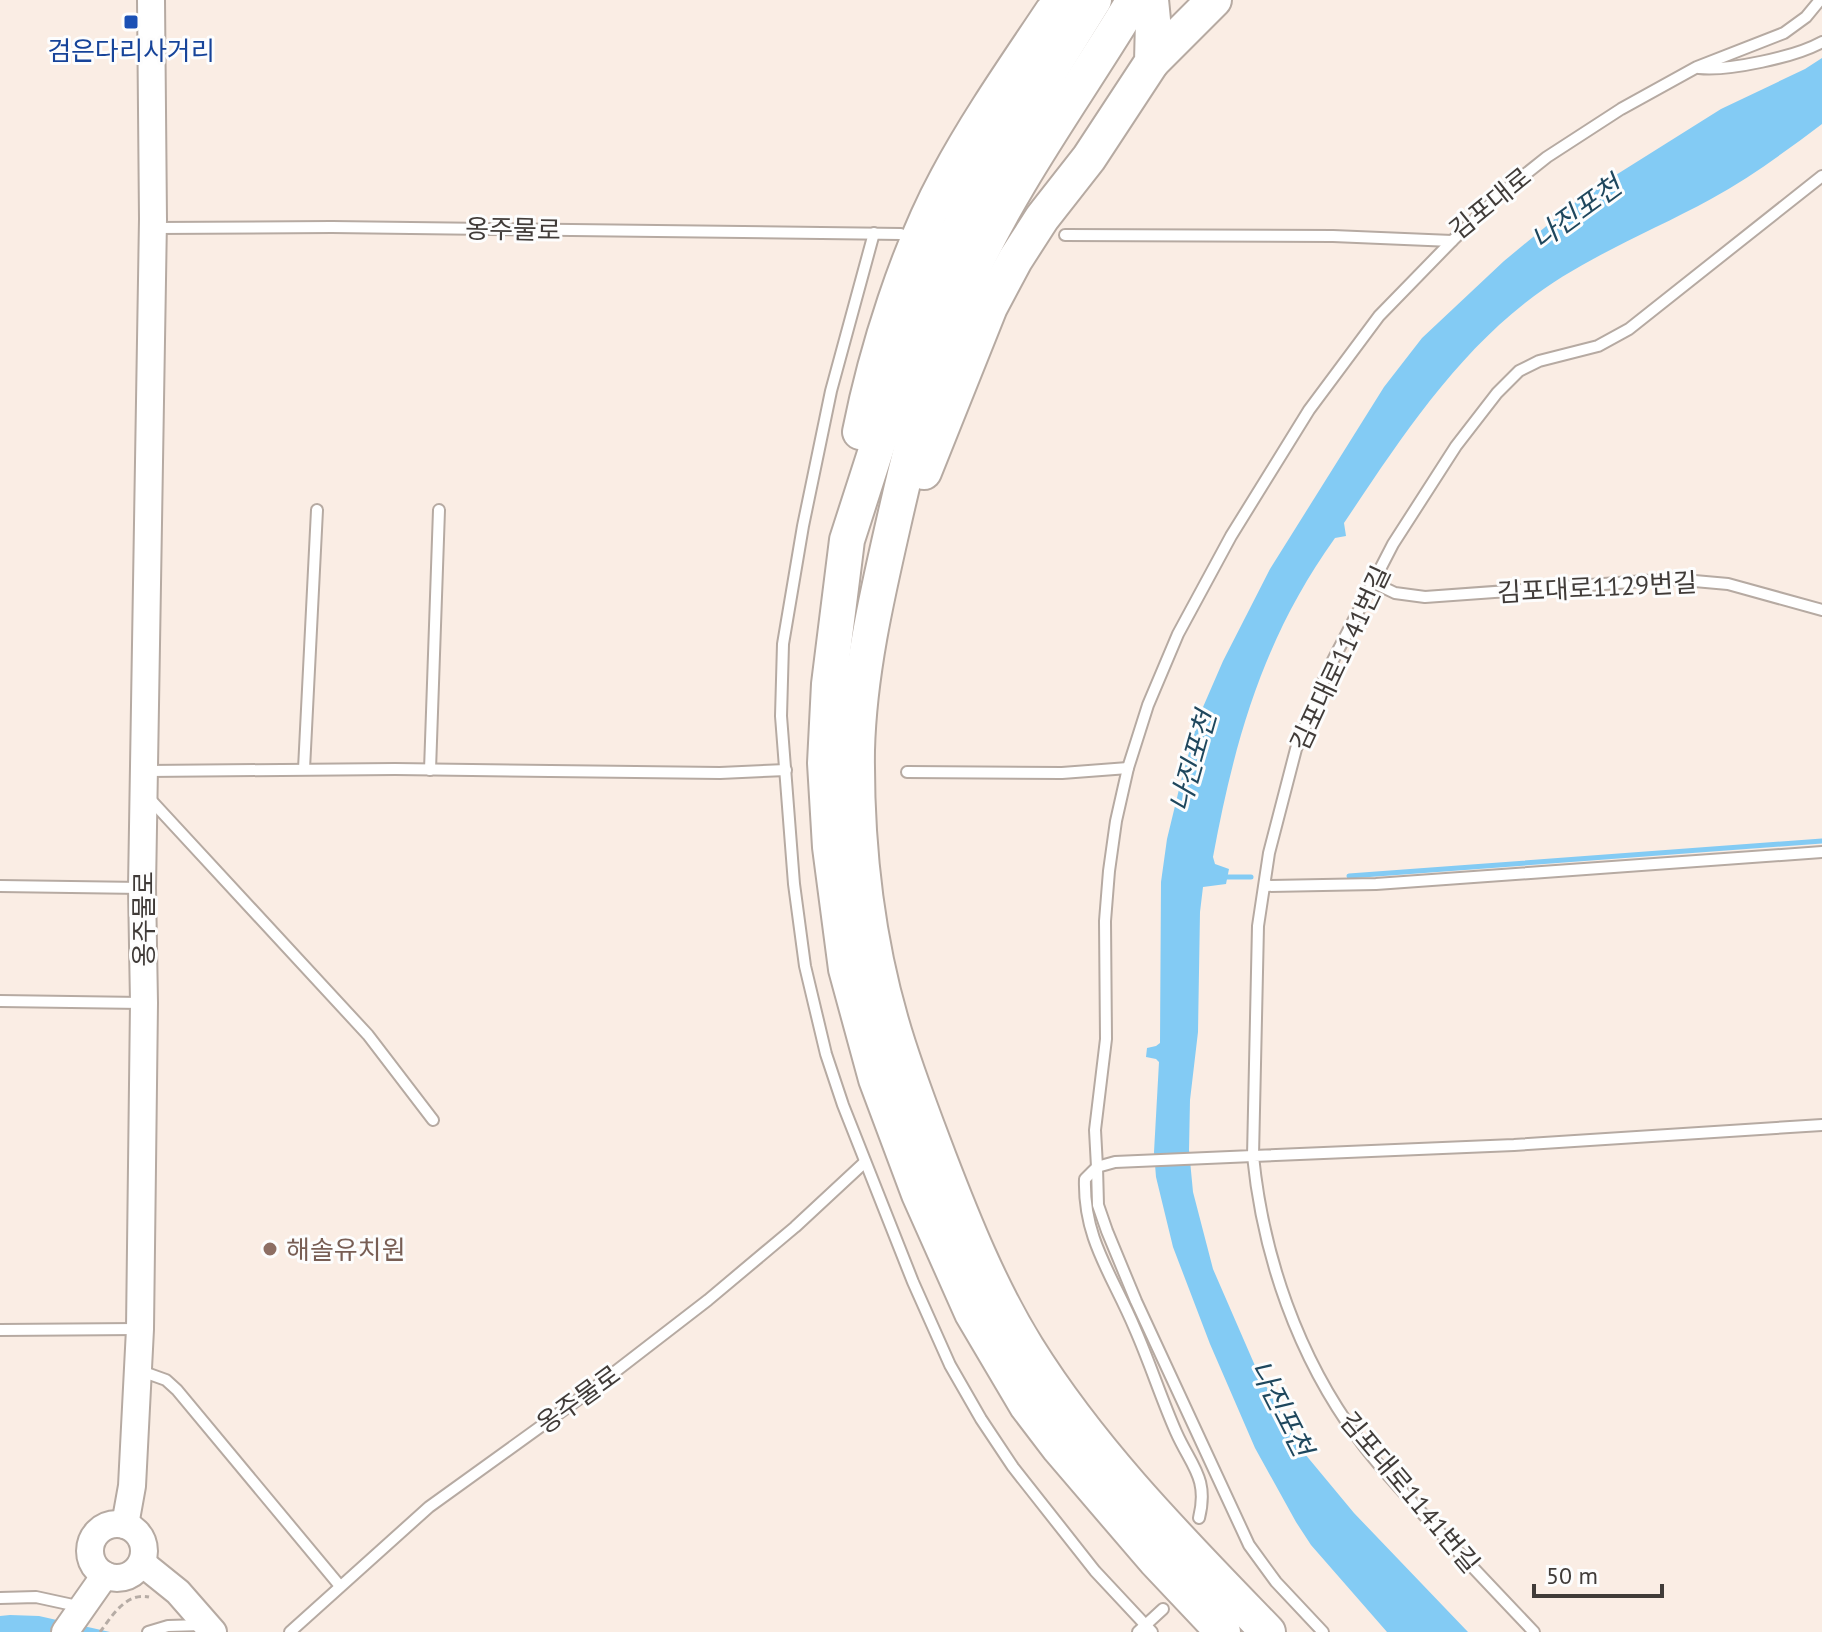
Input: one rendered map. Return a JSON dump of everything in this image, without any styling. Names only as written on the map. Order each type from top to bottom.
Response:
[{"type":"highway","points":[[1094,0],[1062,11],[946,179],[912,257],[887,331],[864,412],[854,464],[829,684],[825,763],[830,847],[846,969],[876,1079],[896,1138],[972,1313],[1027,1406],[1103,1500],[1223,1632]]},
{"type":"highway","points":[[882,576],[990,307],[1009,272],[1042,218],[1089,158],[1152,62],[1214,0]]},
{"type":"highway","points":[[1144,5],[1152,62]]},
{"type":"highway","points":[[1144,5],[1103,51],[1042,146],[986,242],[965,285],[914,436],[882,576],[866,663],[857,746],[859,840],[877,961],[891,1020],[963,1222],[988,1276],[1026,1346],[1095,1443],[1153,1511],[1268,1632]]},
{"type":"street","name":"옹주물로","points":[[125,1525],[132,1486],[140,1329],[144,1003],[142,888],[153,228],[151,0]]},
{"type":"street","points":[[125,1525],[141,1539],[144,1546],[142,1563],[122,1578],[105,1575],[91,1556],[93,1540],[105,1528],[125,1525]]},
{"type":"street","points":[[142,1563],[178,1592],[210,1629]]},
{"type":"street","points":[[76,1618],[105,1575]]},
{"type":"lane","name":"김포대로","points":[[1065,235],[1333,236],[1452,241],[1503,192],[1547,157],[1621,109],[1697,67],[1784,33],[1806,17],[1820,0]]},
{"type":"lane","points":[[1697,67],[1719,70],[1822,42]]},
{"type":"lane","name":"김포대로1141번길","points":[[1534,1632],[1384,1470],[1340,1412],[1307,1354],[1273,1263],[1248,1156],[1258,926],[1275,821],[1296,749],[1328,670],[1372,582],[1456,446],[1507,382],[1519,371],[1539,361],[1598,346],[1629,329],[1822,176]]},
{"type":"lane","name":"옹주물로","points":[[153,228],[332,227],[901,234]]},
{"type":"lane","points":[[874,233],[831,391],[788,604],[780,686],[794,884],[805,966],[826,1054],[865,1162],[930,1322],[981,1419],[1053,1521],[1145,1630],[1163,1609]]},
{"type":"lane","points":[[1323,1632],[1276,1582],[1249,1545],[1136,1301],[1098,1205],[1095,1130],[1106,1039],[1105,921],[1116,821],[1128,768],[1163,664],[1237,525],[1309,410],[1379,316],[1452,241]]},
{"type":"lane","points":[[304,769],[317,510]]},
{"type":"lane","points":[[430,770],[439,510]]},
{"type":"lane","name":"김포대로1129번길","points":[[1372,582],[1395,593],[1425,597],[1640,580],[1703,581],[1756,591],[1822,610]]},
{"type":"lane","points":[[907,772],[1062,773],[1128,768]]},
{"type":"lane","points":[[144,782],[304,769],[705,773],[786,770]]},
{"type":"lane","points":[[144,782],[176,824],[368,1035],[433,1120]]},
{"type":"lane","points":[[1265,886],[1376,884],[1822,852]]},
{"type":"lane","points":[[0,886],[142,888]]},
{"type":"lane","points":[[0,1001],[144,1003]]},
{"type":"lane","points":[[1199,1518],[1203,1490],[1199,1477],[1177,1436],[1137,1332],[1089,1229],[1084,1202],[1085,1179],[1097,1167],[1115,1162],[1514,1145],[1822,1125]]},
{"type":"lane","name":"옹주물로","points":[[290,1632],[429,1507],[604,1380],[743,1272],[865,1162]]},
{"type":"lane","points":[[0,1330],[140,1329]]},
{"type":"lane","points":[[139,1371],[153,1373],[177,1390],[340,1586]]},
{"type":"lane","points":[[0,1598],[36,1597],[76,1618]]},
{"type":"lane","points":[[148,1632],[168,1626],[210,1629]]},
{"type":"path","points":[[100,1632],[123,1604],[136,1596],[152,1598]]},
{"type":"water","name":"나진포천","points":[[1822,58],[1822,124],[1726,191],[1593,259],[1547,287],[1498,326],[1449,378],[1405,434],[1344,523],[1346,536],[1335,538],[1310,575],[1271,651],[1231,771],[1213,857],[1215,864],[1229,869],[1226,884],[1203,887],[1200,912],[1198,1032],[1190,1100],[1189,1150],[1193,1192],[1213,1269],[1256,1368],[1300,1448],[1354,1513],[1468,1632],[1387,1632],[1311,1545],[1255,1448],[1173,1247],[1156,1177],[1154,1152],[1159,1062],[1146,1057],[1147,1048],[1160,1043],[1161,882],[1167,839],[1182,777],[1200,714],[1270,569],[1384,387],[1422,338],[1504,261],[1584,195],[1721,109]]},
{"type":"water","points":[[0,1616],[39,1616],[110,1632],[0,1632]]},
{"type":"waterway","points":[[1349,876],[1822,841]]},
{"type":"waterway","points":[[1224,877],[1251,877]]},
{"type":"place","name":"검은다리사거리","points":[[131,22]]},
{"type":"place","name":"해솔유치원","points":[[270,1249]]}]
